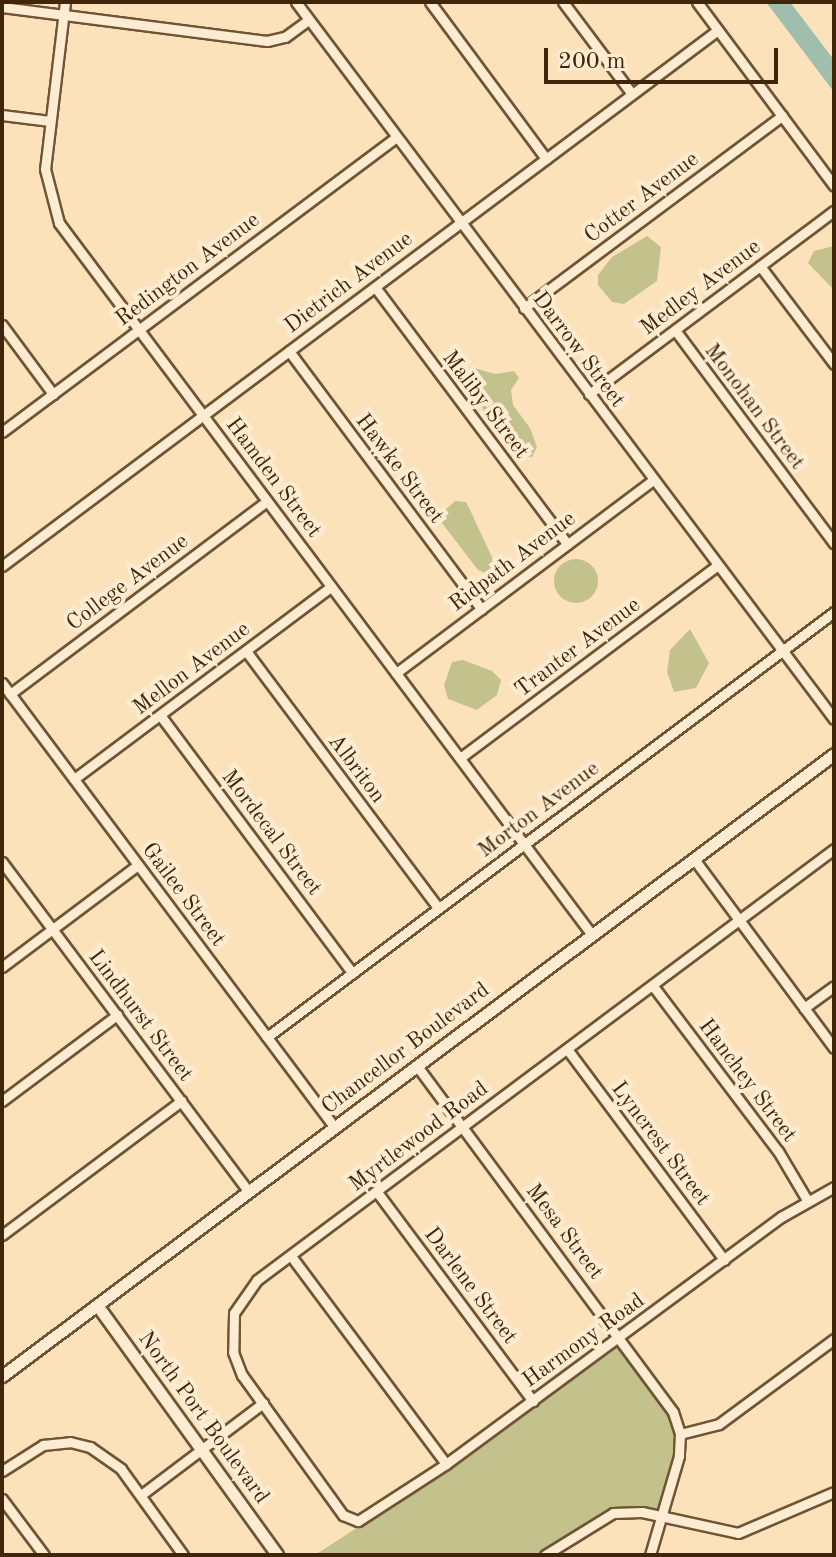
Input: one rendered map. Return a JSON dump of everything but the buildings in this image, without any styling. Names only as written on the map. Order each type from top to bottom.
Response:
[{"type":"street","name":"Hamden Street","points":[[65,2],[45,169],[54,213],[592,935]]},
{"type":"street","name":"Darrow Street","points":[[296,2],[834,719]]},
{"type":"street","points":[[430,2],[546,159]]},
{"type":"street","points":[[563,2],[632,94]]},
{"type":"street","points":[[697,2],[834,186]]},
{"type":"street","points":[[2,7],[267,41],[285,37],[308,20]]},
{"type":"street","name":"Dietrich Avenue","points":[[2,566],[718,30]]},
{"type":"street","points":[[2,115],[50,121]]},
{"type":"street","name":"Cotter Avenue","points":[[524,308],[782,116]]},
{"type":"street","name":"Redington Avenue","points":[[2,432],[396,137]]},
{"type":"street","name":"Medley Avenue","points":[[589,394],[834,211]]},
{"type":"street","points":[[760,266],[834,364]]},
{"type":"street","name":"Maliby Street","points":[[375,287],[567,544]]},
{"type":"street","points":[[2,325],[53,394]]},
{"type":"street","name":"Monohan Street","points":[[675,330],[834,543]]},
{"type":"street","name":"Hawke Street","points":[[289,351],[481,609]]},
{"type":"street","name":"Ridpath Avenue","points":[[396,673],[653,480]]},
{"type":"street","name":"College Avenue","points":[[10,694],[267,501]]},
{"type":"street","name":"Tranter Avenue","points":[[460,758],[717,566]]},
{"type":"street","name":"Mellon Avenue","points":[[74,779],[331,587]]},
{"type":"street","name":"Morton Avenue","points":[[267,1037],[834,612]]},
{"type":"street","name":"Albriton","points":[[246,651],[438,908]]},
{"type":"street","name":"Gailee Street","points":[[2,683],[335,1128]]},
{"type":"street","name":"Mordecal Street","points":[[160,715],[352,973]]},
{"type":"street","name":"Chancellor Boulevard","points":[[2,1376],[834,754]]},
{"type":"street","name":"Myrtlewood Road","points":[[353,1521],[343,1515],[235,1361],[232,1323],[248,1289],[834,849]]},
{"type":"street","points":[[694,859],[834,1048]]},
{"type":"street","name":"Lindhurst Street","points":[[2,862],[249,1192]]},
{"type":"street","points":[[2,967],[138,865]]},
{"type":"street","name":"Hanchey Street","points":[[653,986],[778,1151],[807,1200]]},
{"type":"street","points":[[804,1008],[834,986]]},
{"type":"street","points":[[2,1101],[117,1015]]},
{"type":"street","name":"Lyncrest Street","points":[[567,1049],[724,1260]]},
{"type":"street","name":"Mesa Street","points":[[417,1066],[669,1404],[680,1434]]},
{"type":"street","points":[[2,1235],[181,1101]]},
{"type":"street","name":"Harmony Road","points":[[353,1521],[446,1464],[807,1200],[834,1187]]},
{"type":"street","name":"Darlene Street","points":[[377,1192],[533,1401]]},
{"type":"street","points":[[291,1256],[446,1464]]},
{"type":"street","name":"North Port Boulevard","points":[[97,1305],[277,1555]]},
{"type":"street","points":[[650,1555],[680,1434],[719,1424],[834,1339]]},
{"type":"street","points":[[141,1495],[263,1403]]},
{"type":"street","points":[[2,1471],[43,1445],[80,1443],[108,1456],[141,1495],[183,1555]]},
{"type":"street","points":[[545,1555],[606,1515],[631,1511],[738,1533],[834,1492]]},
{"type":"street","points":[[2,1499],[44,1555]]},
{"type":"shaded area","points":[[766,2],[790,2],[834,60],[834,92]]},
{"type":"shaded area","points":[[647,236],[661,247],[657,281],[624,304],[612,302],[598,285],[598,275],[612,257]]},
{"type":"shaded area","points":[[834,246],[834,290],[808,263],[814,251]]},
{"type":"shaded area","points":[[471,367],[495,374],[514,371],[519,378],[511,390],[513,405],[530,428],[537,447],[532,457],[516,456],[494,430],[465,375]]},
{"type":"shaded area","points":[[455,501],[466,502],[495,564],[495,577],[478,570],[442,523],[443,512]]},
{"type":"shaded area","points":[[576,559],[591,566],[598,581],[591,596],[576,603],[561,596],[554,581],[561,566]]},
{"type":"shaded area","points":[[690,629],[709,663],[696,688],[674,692],[667,672],[670,650]]},
{"type":"shaded area","points":[[463,660],[492,671],[501,680],[497,695],[477,710],[448,699],[444,685],[452,662]]},
{"type":"shaded area","points":[[620,1344],[675,1427],[675,1454],[658,1511],[630,1506],[604,1511],[537,1555],[315,1555],[446,1470]]}]
